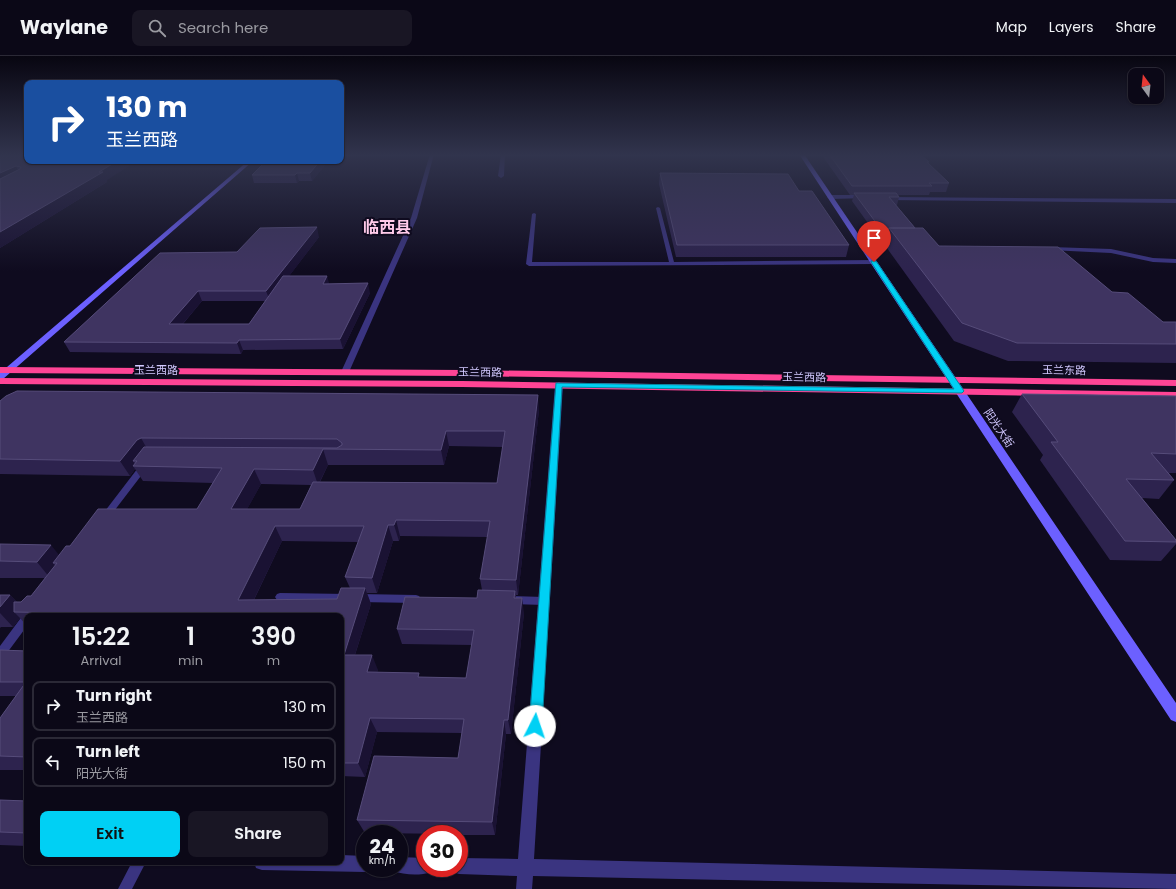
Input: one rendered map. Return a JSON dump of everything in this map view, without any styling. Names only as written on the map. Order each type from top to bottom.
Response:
[{"type":"highway","name":"玉兰西路","points":[[4,370],[345,372],[952,380]]},
{"type":"highway","name":"玉兰东路","points":[[952,380],[1176,384]]},
{"type":"highway","name":"玉兰西路","points":[[0,381],[558,385],[960,391]]},
{"type":"highway","name":"玉兰东路","points":[[960,391],[1176,395]]},
{"type":"street","points":[[0,377],[4,370],[214,193]]},
{"type":"street","points":[[345,372],[414,218],[421,193]]},
{"type":"street","name":"阳光大街","points":[[827,193],[1176,715]]},
{"type":"street","points":[[830,197],[869,197]]},
{"type":"street","points":[[877,197],[1176,201]]},
{"type":"street","points":[[524,889],[558,385]]},
{"type":"street","points":[[344,864],[356,864]]},
{"type":"street","points":[[468,866],[1176,882]]},
{"type":"lane","points":[[658,208],[672,264]]},
{"type":"lane","points":[[534,214],[528,264],[874,262]]},
{"type":"lane","points":[[859,241],[897,241]]},
{"type":"lane","points":[[1048,249],[1111,251],[1153,260],[1176,261]]},
{"type":"lane","points":[[1055,249],[1061,254]]},
{"type":"lane","points":[[102,521],[150,458]]},
{"type":"lane","points":[[280,597],[424,599]]},
{"type":"lane","points":[[504,600],[544,601]]},
{"type":"lane","points":[[0,654],[24,623]]},
{"type":"lane","points":[[125,889],[137,865]]},
{"type":"building","points":[[0,193],[67,193],[0,232]]},
{"type":"building","points":[[665,193],[813,193],[849,245],[677,245]]},
{"type":"building","points":[[854,193],[896,193],[899,197],[889,197],[915,228],[880,228]]},
{"type":"building","points":[[317,227],[266,291],[198,291],[169,324],[249,324],[283,276],[327,276],[323,284],[368,283],[340,339],[239,340],[237,343],[64,342],[160,253],[237,252],[260,228]]},
{"type":"building","points":[[889,228],[923,228],[939,246],[1058,247],[1112,292],[1128,293],[1163,322],[1176,322],[1176,344],[1017,343],[962,323]]},
{"type":"building","points":[[17,391],[538,395],[516,580],[480,579],[490,521],[396,520],[394,525],[388,525],[372,578],[345,577],[364,526],[275,526],[238,600],[337,599],[341,588],[365,588],[344,655],[344,613],[14,612],[14,602],[21,602],[27,596],[31,596],[57,563],[53,563],[66,546],[70,546],[98,509],[197,509],[222,468],[133,466],[137,461],[133,461],[144,447],[337,448],[342,445],[342,443],[337,439],[141,438],[137,440],[120,461],[0,459],[0,401],[6,396]],"holes":[[[446,431],[505,431],[497,483],[313,482],[300,509],[231,509],[254,469],[313,470],[323,449],[441,450]]]},
{"type":"building","points":[[1022,394],[1176,396],[1176,454],[1151,453],[1174,480],[1126,479],[1176,540],[1176,542],[1125,541],[1051,442],[1058,442]]},
{"type":"building","points":[[0,544],[51,545],[37,562],[0,561]]},
{"type":"building","points":[[478,590],[515,591],[514,598],[522,598],[508,720],[504,720],[492,822],[357,820],[374,756],[458,758],[464,719],[370,718],[358,763],[344,763],[344,655],[372,655],[367,672],[419,673],[418,677],[466,678],[474,630],[397,629],[405,597],[477,598]]},
{"type":"building","points":[[0,595],[10,595],[0,607]]},
{"type":"building","points":[[0,650],[24,651],[24,682],[0,682]]},
{"type":"building","points":[[24,685],[24,757],[0,756],[0,718]]},
{"type":"building","points":[[0,800],[24,801],[24,833],[0,832]]},
{"type":"district","name":"临西县","points":[[387,227]]},
{"type":"route","points":[[535,726],[558,385],[960,391],[874,262]]}]
